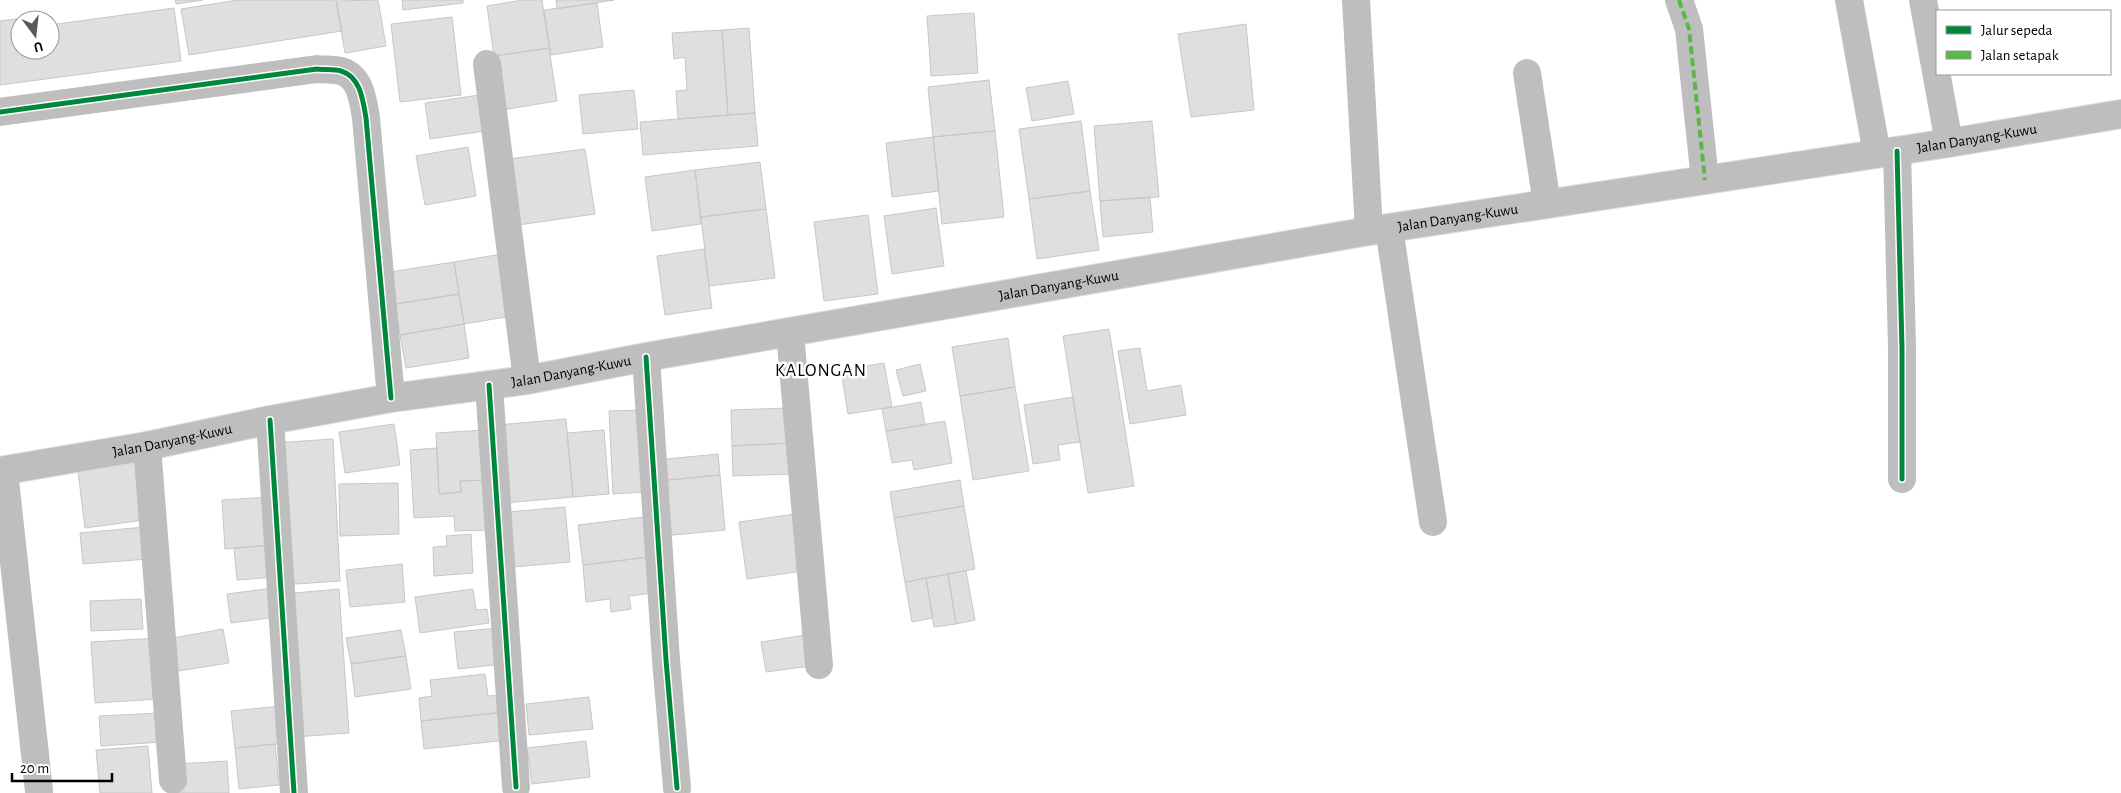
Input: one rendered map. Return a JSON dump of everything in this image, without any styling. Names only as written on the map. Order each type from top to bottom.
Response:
[{"type":"street","points":[[1356,0],[1379,229],[1433,522]]},
{"type":"street","points":[[1679,0],[1689,29],[1705,180]]},
{"type":"street","points":[[1849,0],[1887,152],[1902,348],[1902,479]]},
{"type":"street","points":[[1923,0],[1936,72]]},
{"type":"street","points":[[487,64],[527,380]]},
{"type":"street","points":[[0,112],[317,69],[341,70],[354,78],[362,94],[366,118],[391,398]]},
{"type":"street","points":[[1527,73],[1547,204]]},
{"type":"street","points":[[1937,75],[1949,143]]},
{"type":"street","name":"Jalan Danyang-Kuwu","points":[[2,471],[148,446],[270,420],[391,398],[527,380],[646,357],[1379,229],[1949,143],[2121,114]]},
{"type":"street","points":[[790,333],[819,665]]},
{"type":"street","points":[[646,357],[666,660],[677,788]]},
{"type":"street","points":[[489,385],[516,787]]},
{"type":"street","points":[[270,420],[294,793]]},
{"type":"street","points":[[148,446],[173,780]]},
{"type":"street","points":[[2,471],[39,791]]},
{"type":"building","points":[[175,0],[203,0],[176,4]]},
{"type":"building","points":[[238,0],[336,0],[342,31],[189,55],[181,9]]},
{"type":"building","points":[[378,0],[386,46],[345,53],[336,1]]},
{"type":"building","points":[[402,0],[463,0],[463,3],[403,10]]},
{"type":"building","points":[[523,0],[542,0],[549,48],[494,56],[487,6]]},
{"type":"building","points":[[556,0],[614,0],[557,9]]},
{"type":"building","points":[[597,3],[603,47],[551,55],[544,10]]},
{"type":"building","points":[[174,8],[181,61],[0,85],[0,21],[10,20],[10,60],[60,60],[60,24]]},
{"type":"building","points":[[974,13],[978,73],[931,76],[927,16]]},
{"type":"building","points":[[452,17],[461,95],[400,102],[391,24]]},
{"type":"building","points":[[1246,24],[1254,110],[1191,117],[1178,34]]},
{"type":"building","points":[[749,28],[755,113],[728,115],[722,30]]},
{"type":"building","points":[[722,30],[728,115],[678,119],[676,91],[687,90],[685,57],[674,59],[672,33]]},
{"type":"building","points":[[549,48],[557,101],[502,110],[494,56]]},
{"type":"building","points":[[989,80],[995,131],[933,137],[928,87]]},
{"type":"building","points":[[1068,81],[1074,114],[1032,121],[1026,88]]},
{"type":"building","points":[[634,90],[638,129],[583,134],[579,95]]},
{"type":"building","points":[[479,95],[485,131],[430,139],[425,103]]},
{"type":"building","points":[[755,113],[758,146],[643,155],[640,122]]},
{"type":"building","points":[[1081,121],[1090,191],[1029,199],[1019,129]]},
{"type":"building","points":[[1152,121],[1159,197],[1100,201],[1094,126]]},
{"type":"building","points":[[995,131],[1004,217],[942,224],[933,137]]},
{"type":"building","points":[[933,137],[939,191],[892,197],[886,143]]},
{"type":"building","points":[[468,147],[476,196],[425,205],[416,156]]},
{"type":"building","points":[[585,149],[595,214],[518,225],[509,159]]},
{"type":"building","points":[[760,162],[766,209],[701,217],[695,170]]},
{"type":"building","points":[[695,170],[701,224],[652,231],[645,177]]},
{"type":"building","points":[[1090,191],[1099,250],[1037,259],[1029,199]]},
{"type":"building","points":[[1150,197],[1153,232],[1103,237],[1100,201]]},
{"type":"building","points":[[936,208],[944,266],[892,274],[884,216]]},
{"type":"building","points":[[766,209],[775,278],[709,286],[701,217]]},
{"type":"building","points":[[868,215],[878,294],[824,301],[814,222]]},
{"type":"building","points":[[704,249],[712,308],[665,315],[657,256]]},
{"type":"building","points":[[502,254],[512,316],[464,324],[454,262]]},
{"type":"building","points":[[454,262],[459,294],[395,304],[390,272]]},
{"type":"building","points":[[459,294],[464,324],[400,335],[395,304]]},
{"type":"building","points":[[464,324],[469,358],[406,368],[400,335]]},
{"type":"building","points":[[1109,329],[1134,486],[1088,493],[1063,336]]},
{"type":"building","points":[[1008,338],[1015,387],[960,396],[952,347]]},
{"type":"building","points":[[1140,348],[1147,391],[1181,385],[1186,415],[1130,424],[1118,351]]},
{"type":"building","points":[[884,363],[892,407],[848,414],[841,370]]},
{"type":"building","points":[[920,364],[926,391],[903,396],[896,370]]},
{"type":"building","points":[[1015,387],[1029,471],[973,480],[960,396]]},
{"type":"building","points":[[1073,397],[1080,442],[1058,445],[1060,460],[1033,464],[1024,405]]},
{"type":"building","points":[[921,402],[925,425],[886,431],[882,409]]},
{"type":"building","points":[[788,408],[790,443],[732,446],[731,410]]},
{"type":"building","points":[[642,410],[645,492],[613,494],[609,411]]},
{"type":"building","points":[[566,419],[573,497],[504,503],[497,425]]},
{"type":"building","points":[[945,421],[952,463],[914,470],[912,460],[892,463],[886,431]]},
{"type":"building","points":[[394,424],[400,465],[345,473],[339,432]]},
{"type":"building","points":[[484,430],[487,480],[460,481],[461,492],[439,494],[436,433]]},
{"type":"building","points":[[604,430],[609,494],[573,497],[567,433]]},
{"type":"building","points":[[333,439],[340,581],[282,585],[274,443]]},
{"type":"building","points":[[790,443],[790,474],[733,476],[732,446]]},
{"type":"building","points":[[437,448],[439,494],[461,492],[460,481],[487,480],[489,530],[455,531],[454,516],[414,518],[410,450]]},
{"type":"building","points":[[718,454],[720,475],[658,481],[656,460]]},
{"type":"building","points":[[136,463],[144,520],[85,528],[78,471]]},
{"type":"building","points":[[720,475],[725,530],[663,536],[658,481]]},
{"type":"building","points":[[960,480],[964,506],[894,518],[890,492]]},
{"type":"building","points":[[398,483],[399,534],[340,536],[339,484]]},
{"type":"building","points":[[270,497],[274,545],[225,549],[222,500]]},
{"type":"building","points":[[964,506],[975,569],[905,582],[894,518]]},
{"type":"building","points":[[565,507],[570,562],[513,567],[508,512]]},
{"type":"building","points":[[795,514],[803,571],[747,579],[739,522]]},
{"type":"building","points":[[644,517],[649,557],[583,565],[578,525]]},
{"type":"building","points":[[145,527],[148,559],[83,564],[80,533]]},
{"type":"building","points":[[471,534],[473,573],[434,576],[433,547],[447,546],[446,536]]},
{"type":"building","points":[[274,545],[276,577],[237,580],[234,548]]},
{"type":"building","points":[[649,557],[653,593],[629,596],[631,609],[611,612],[610,599],[586,602],[583,565]]},
{"type":"building","points":[[402,564],[405,602],[350,607],[346,570]]},
{"type":"building","points":[[966,571],[975,620],[956,624],[948,574]]},
{"type":"building","points":[[948,574],[956,624],[934,627],[926,578]]},
{"type":"building","points":[[926,578],[933,618],[912,622],[905,582]]},
{"type":"building","points":[[274,588],[278,617],[231,623],[227,594]]},
{"type":"building","points":[[339,589],[349,733],[295,737],[284,594]]},
{"type":"building","points":[[473,589],[476,610],[487,609],[489,623],[420,633],[415,597]]},
{"type":"building","points":[[141,599],[143,629],[91,631],[90,601]]},
{"type":"building","points":[[499,628],[503,664],[458,669],[454,632]]},
{"type":"building","points":[[223,629],[229,663],[178,671],[173,638]]},
{"type":"building","points":[[401,630],[406,656],[351,664],[346,638]]},
{"type":"building","points":[[806,635],[810,666],[766,672],[761,642]]},
{"type":"building","points":[[156,638],[160,699],[95,703],[91,642]]},
{"type":"building","points":[[406,656],[411,689],[355,697],[351,664]]},
{"type":"building","points":[[485,674],[488,696],[502,695],[504,712],[421,721],[419,698],[432,696],[430,680]]},
{"type":"building","points":[[589,697],[593,729],[529,735],[526,704]]},
{"type":"building","points":[[282,706],[286,743],[235,748],[231,711]]},
{"type":"building","points":[[504,712],[507,740],[424,749],[421,721]]},
{"type":"building","points":[[161,713],[163,742],[101,746],[99,716]]},
{"type":"building","points":[[586,741],[590,777],[532,784],[527,748]]},
{"type":"building","points":[[275,744],[279,785],[239,789],[235,748]]},
{"type":"building","points":[[148,746],[152,793],[100,793],[96,750]]},
{"type":"building","points":[[227,761],[229,793],[178,793],[177,764]]},
{"type":"marked path","points":[[1679,0],[1689,29],[1705,180]]},
{"type":"cycle path","points":[[0,112],[317,69],[338,70],[348,74],[353,78],[360,90],[366,118],[391,398]]},
{"type":"cycle path","points":[[1897,151],[1902,348],[1902,479]]},
{"type":"cycle path","points":[[646,357],[666,660],[677,788]]},
{"type":"cycle path","points":[[489,385],[516,787]]},
{"type":"cycle path","points":[[270,420],[294,793]]},
{"type":"district","name":"KALONGAN","points":[[821,371]]}]
